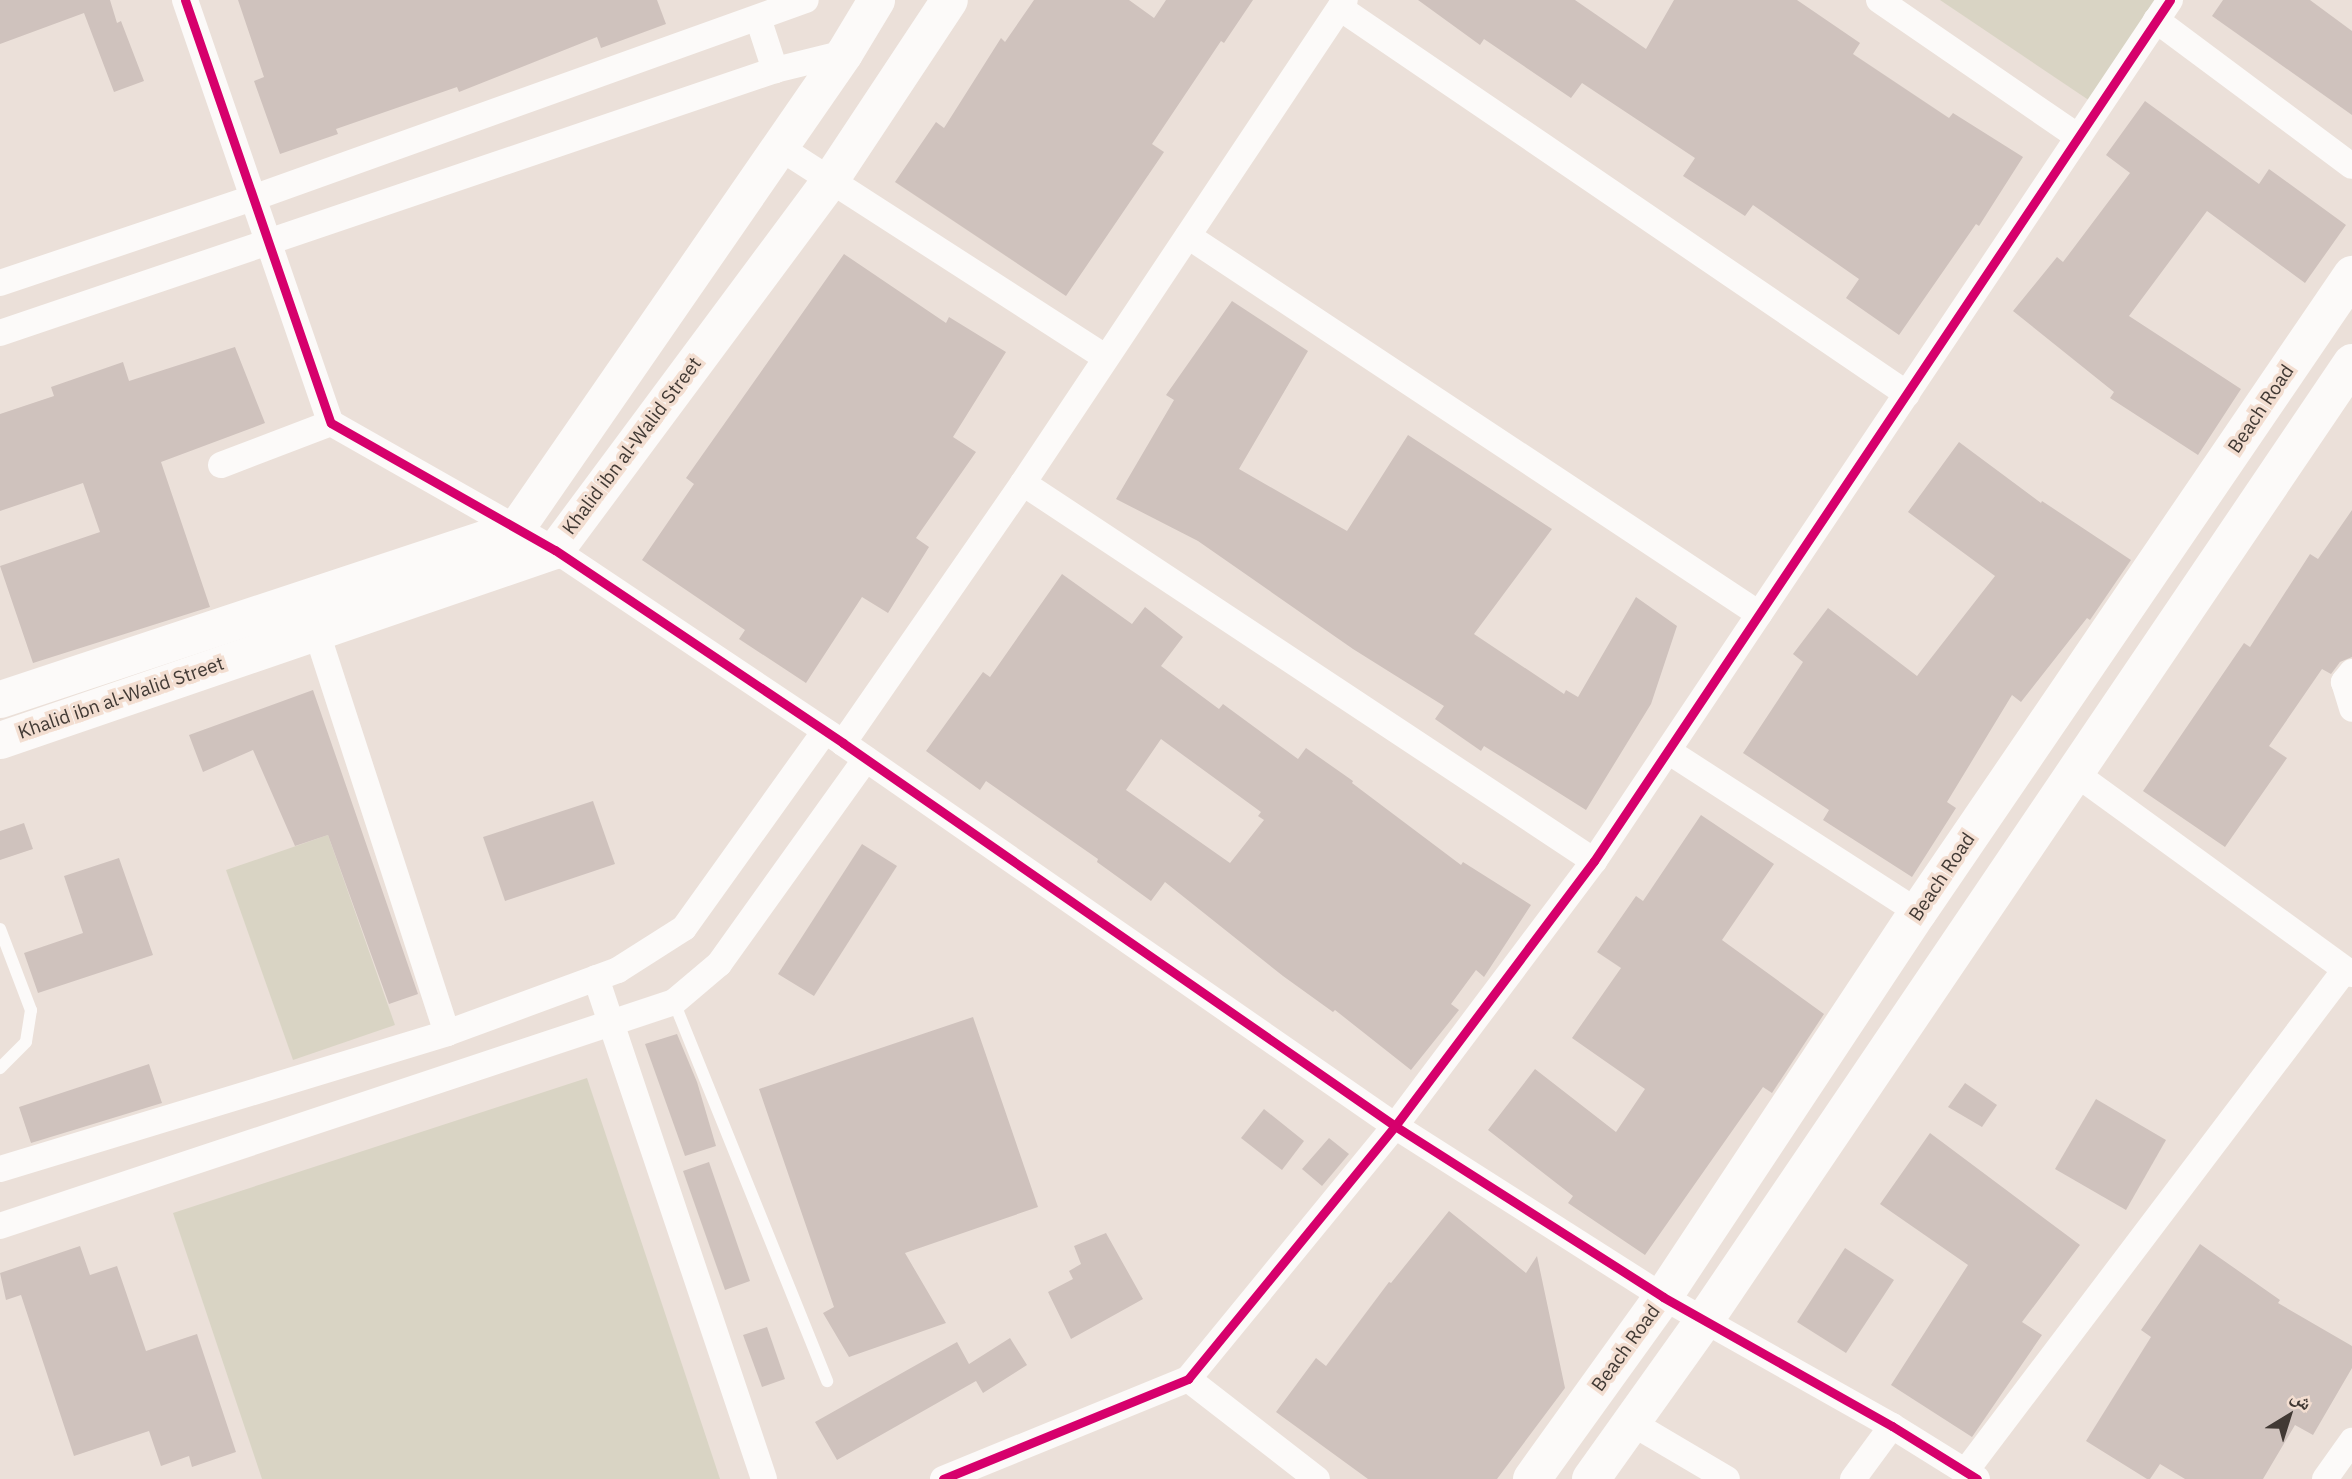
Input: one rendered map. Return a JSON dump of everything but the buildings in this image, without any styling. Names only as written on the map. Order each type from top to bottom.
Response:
[{"type":"main road","name":"Beach Road","points":[[1532,1479],[1663,1297],[1918,912],[2352,275]]},
{"type":"main road","points":[[1591,1479],[1706,1318],[2352,363]]},
{"type":"street","points":[[184,0],[331,423],[555,550],[834,737],[1395,1126],[1663,1297],[1706,1318],[1971,1475],[2348,972],[2075,773]]},
{"type":"street","points":[[0,283],[253,198],[806,0]]},
{"type":"street","points":[[516,528],[844,53],[876,0]]},
{"type":"street","name":"Khalid ibn al-Walid Street","points":[[0,740],[555,550],[829,181],[949,0]]},
{"type":"street","points":[[1879,0],[2078,137]]},
{"type":"street","points":[[0,1169],[447,1033],[618,970],[684,928],[834,737],[1023,483],[1343,4],[1906,394]]},
{"type":"street","points":[[943,1479],[1188,1379],[1395,1126],[1594,861],[2162,10],[2352,166]]},
{"type":"street","points":[[758,18],[775,70]]},
{"type":"street","points":[[0,333],[775,70],[844,53]]},
{"type":"street","points":[[779,147],[1106,358]]},
{"type":"street","points":[[1188,236],[1759,614]]},
{"type":"street","points":[[221,465],[331,423]]},
{"type":"street","points":[[1023,483],[1594,861]]},
{"type":"street","name":"Khalid ibn al-Walid Street","points":[[0,699],[516,528]]},
{"type":"street","points":[[316,630],[447,1033]]},
{"type":"street","points":[[2352,672],[2344,682],[2352,709]]},
{"type":"street","points":[[1668,751],[1918,912]]},
{"type":"street","points":[[0,1226],[674,1002],[719,964],[866,759]]},
{"type":"street","points":[[596,978],[764,1479]]},
{"type":"street","points":[[1188,1379],[1317,1479]]},
{"type":"street","points":[[1632,1423],[1727,1479]]},
{"type":"street","points":[[1853,1479],[1892,1426]]},
{"type":"street","points":[[2325,1479],[2352,1441]]},
{"type":"lane","points":[[0,929],[31,1010],[26,1042],[0,1068]]},
{"type":"lane","points":[[674,1002],[827,1381]]},
{"type":"shaded area","points":[[1940,0],[2171,0],[2099,107]]},
{"type":"shaded area","points":[[328,835],[395,1025],[293,1060],[226,870]]},
{"type":"shaded area","points":[[587,1078],[720,1479],[262,1479],[173,1213]]},
{"type":"cycle path","points":[[185,0],[331,423],[555,550],[843,743],[1395,1126],[1663,1297],[1892,1426],[1977,1479]]},
{"type":"cycle path","points":[[943,1479],[1188,1379],[1395,1126],[1594,861],[2170,0]]}]
